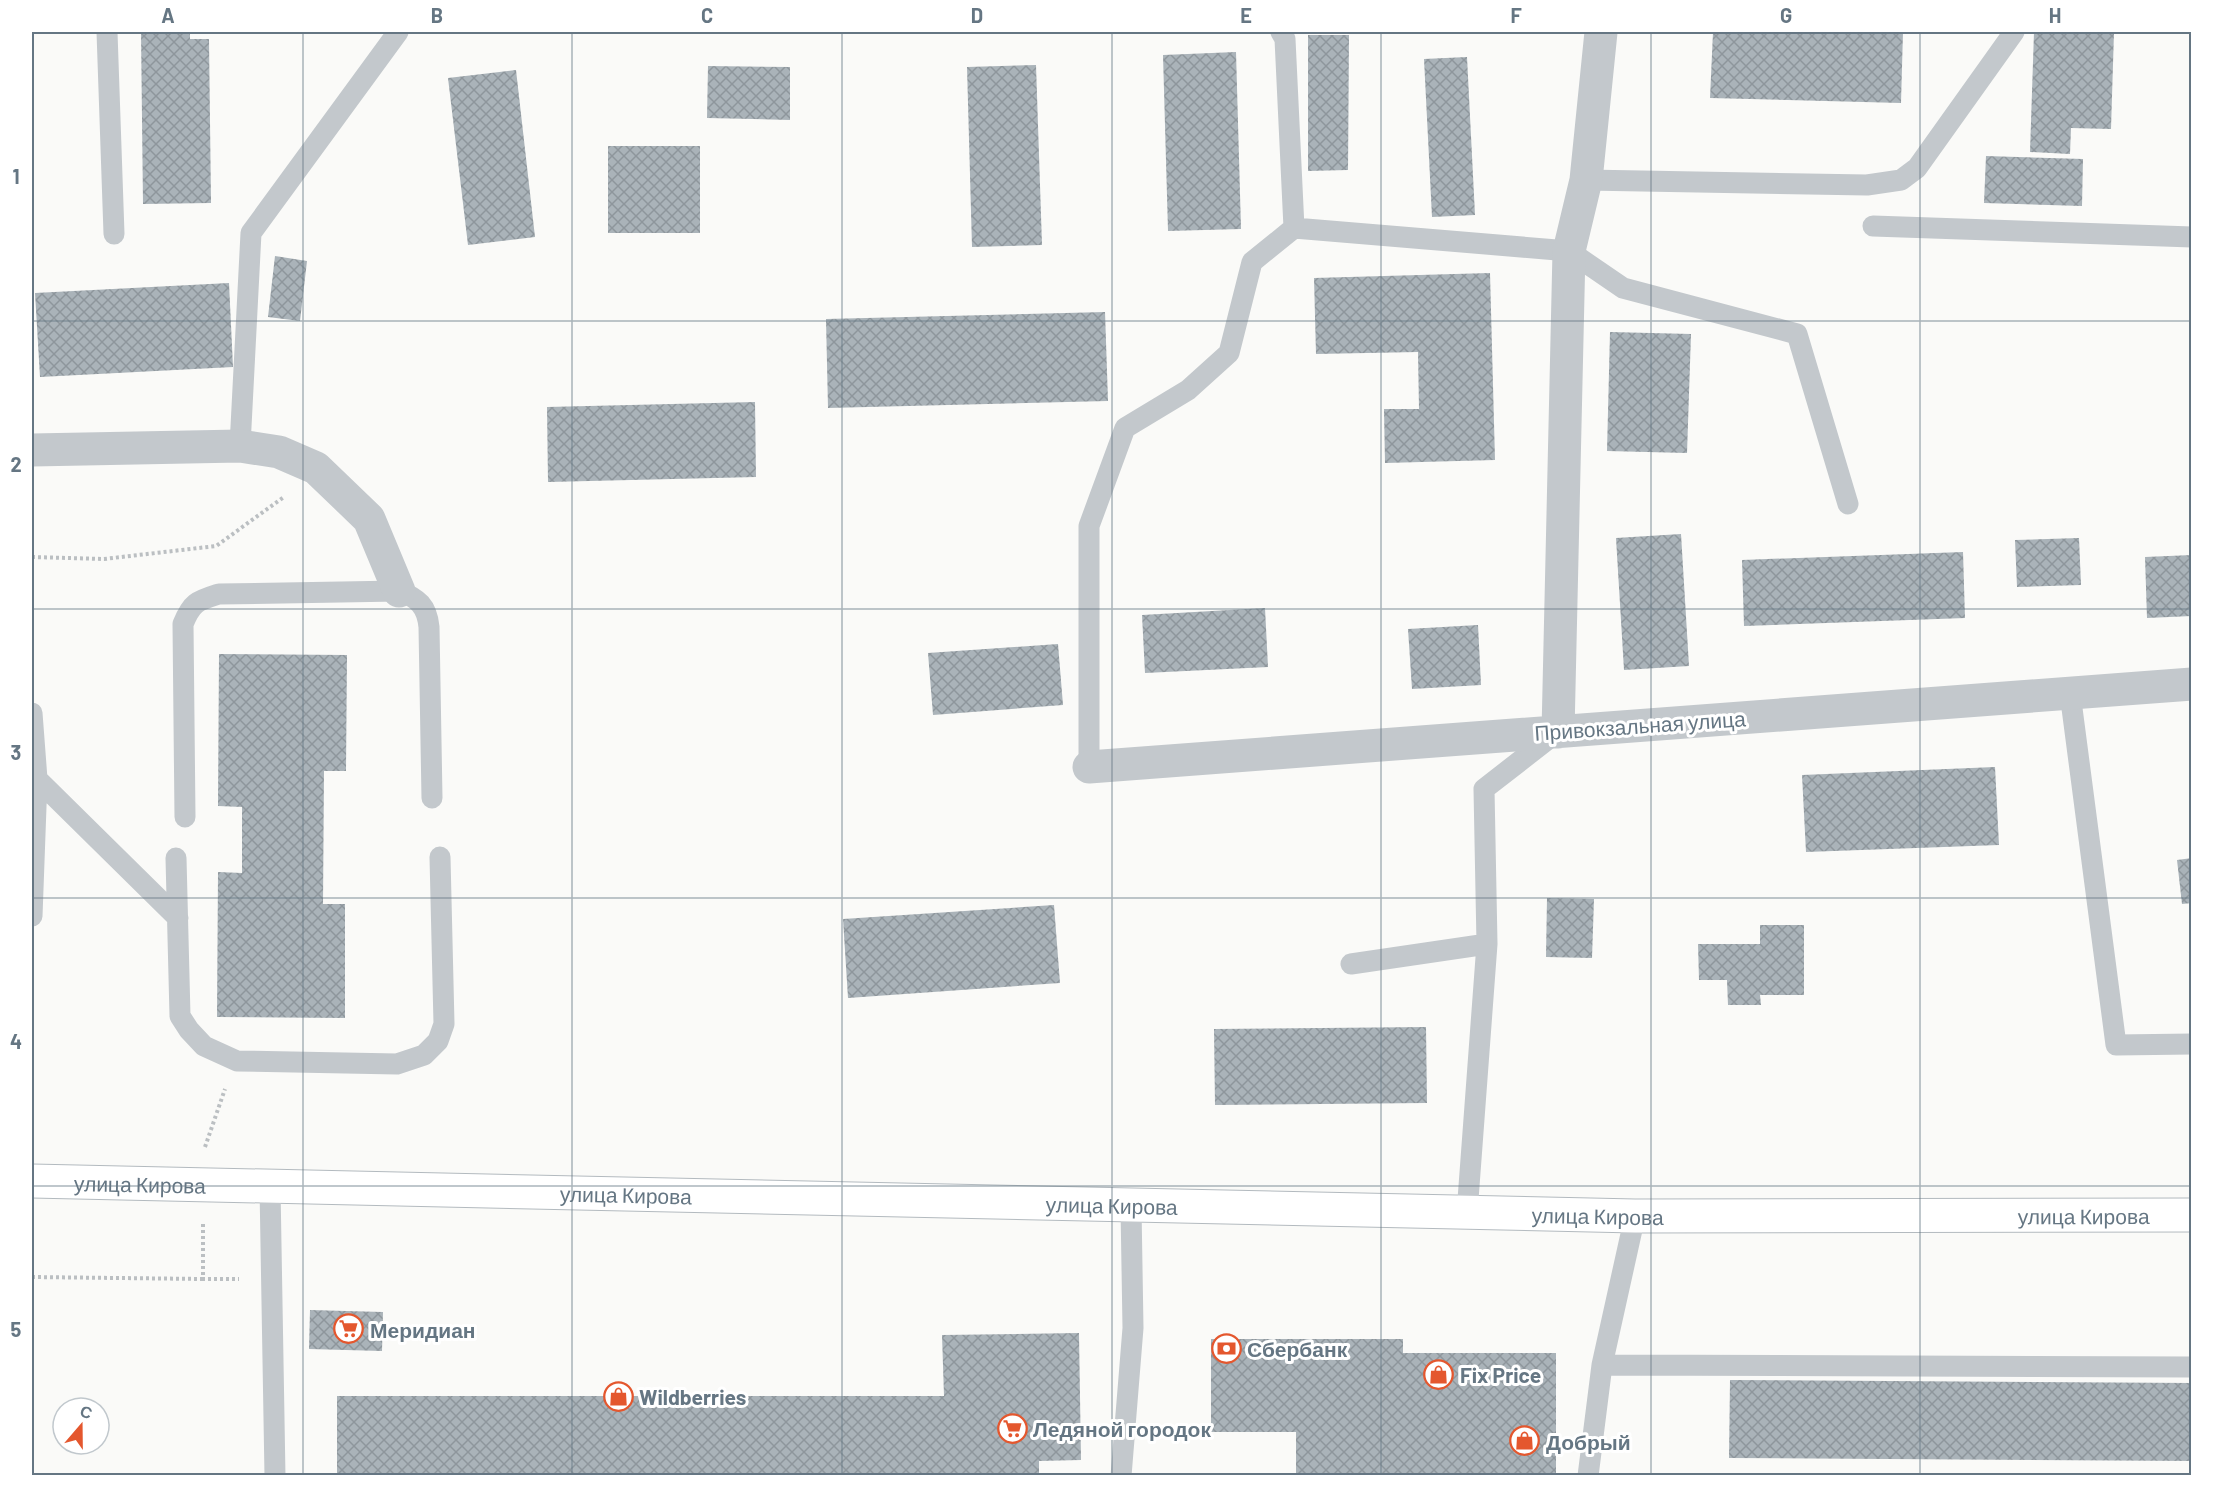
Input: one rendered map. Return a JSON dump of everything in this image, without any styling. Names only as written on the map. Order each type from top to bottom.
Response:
[{"type":"main road","name":"улица Кирова","points":[[32,1181],[203,1183],[270,1187],[1131,1207],[1635,1216],[2192,1215]]},
{"type":"street","points":[[1558,732],[1569,251],[1586,180],[1602,32]]},
{"type":"street","points":[[32,450],[240,446],[279,452],[316,468],[369,519],[399,591]]},
{"type":"street","name":"Привокзальная улица","points":[[1089,767],[2192,684]]},
{"type":"lane","points":[[107,32],[114,234]]},
{"type":"lane","points":[[240,446],[251,233],[398,32]]},
{"type":"lane","points":[[1281,32],[1285,39],[1294,228]]},
{"type":"lane","points":[[1586,180],[1867,185],[1901,180],[1917,168],[2014,32]]},
{"type":"lane","points":[[1873,226],[2192,237]]},
{"type":"lane","points":[[1089,767],[1089,526],[1125,428],[1188,390],[1229,353],[1252,262],[1294,228],[1569,251],[1623,288],[1797,334],[1848,504]]},
{"type":"lane","points":[[185,817],[183,624],[190,606],[201,599],[219,594],[399,591],[417,598],[427,614],[432,798]]},
{"type":"lane","points":[[2070,693],[2116,1045],[2192,1044]]},
{"type":"lane","points":[[32,713],[37,779],[32,916]]},
{"type":"lane","points":[[1467,1213],[1486,944],[1484,789],[1558,732]]},
{"type":"lane","points":[[37,779],[178,918]]},
{"type":"lane","points":[[176,858],[180,1016],[204,1046],[237,1061],[397,1064],[424,1055],[438,1041],[444,1024],[440,857]]},
{"type":"lane","points":[[1351,964],[1486,944]]},
{"type":"lane","points":[[270,1187],[275,1476]]},
{"type":"lane","points":[[1121,1476],[1133,1328],[1131,1207]]},
{"type":"lane","points":[[1588,1476],[1602,1365],[1635,1216]]},
{"type":"lane","points":[[1602,1365],[2192,1367]]},
{"type":"path","points":[[32,557],[104,559],[216,546],[277,502],[316,468]]},
{"type":"path","points":[[32,1277],[203,1279]]},
{"type":"building","points":[[141,32],[190,32],[190,39],[209,39],[211,203],[143,204]]},
{"type":"building","points":[[1713,32],[1903,32],[1901,103],[1710,98]]},
{"type":"building","points":[[2034,32],[2114,32],[2111,129],[2071,128],[2070,154],[2030,152]]},
{"type":"building","points":[[1308,35],[1349,35],[1348,170],[1308,171]]},
{"type":"building","points":[[1236,52],[1241,229],[1168,231],[1163,55]]},
{"type":"building","points":[[1467,57],[1475,215],[1432,217],[1424,59]]},
{"type":"building","points":[[1036,65],[1042,245],[972,247],[967,67]]},
{"type":"building","points":[[708,66],[790,67],[790,120],[707,118]]},
{"type":"building","points":[[516,70],[535,237],[468,245],[448,78]]},
{"type":"building","points":[[608,146],[700,146],[700,233],[608,233]]},
{"type":"building","points":[[1986,156],[2083,159],[2082,206],[1984,203]]},
{"type":"building","points":[[275,256],[307,261],[300,321],[268,317]]},
{"type":"building","points":[[1490,273],[1495,460],[1385,463],[1384,409],[1419,409],[1418,352],[1316,354],[1314,278]]},
{"type":"building","points":[[229,283],[233,367],[40,377],[35,293]]},
{"type":"building","points":[[1105,312],[1108,401],[828,408],[826,319]]},
{"type":"building","points":[[1610,332],[1691,334],[1687,453],[1607,451]]},
{"type":"building","points":[[755,402],[756,477],[548,482],[547,407]]},
{"type":"building","points":[[1681,534],[1689,666],[1624,670],[1616,538]]},
{"type":"building","points":[[2079,538],[2081,585],[2017,587],[2015,540]]},
{"type":"building","points":[[1963,552],[1965,618],[1744,626],[1742,560]]},
{"type":"building","points":[[2192,555],[2192,616],[2147,618],[2145,557]]},
{"type":"building","points":[[1265,608],[1268,667],[1145,673],[1142,615]]},
{"type":"building","points":[[1478,625],[1481,685],[1412,689],[1408,629]]},
{"type":"building","points":[[1058,644],[1063,705],[933,715],[928,653]]},
{"type":"building","points":[[219,654],[347,655],[346,771],[324,771],[323,904],[345,904],[345,1018],[217,1017],[218,872],[242,873],[242,807],[218,806]]},
{"type":"building","points":[[1995,767],[1999,845],[1806,852],[1802,775]]},
{"type":"building","points":[[2192,858],[2192,903],[2182,904],[2177,860]]},
{"type":"building","points":[[1547,898],[1594,899],[1592,958],[1546,957]]},
{"type":"building","points":[[1054,905],[1060,983],[848,998],[843,919]]},
{"type":"building","points":[[1760,925],[1804,925],[1804,995],[1760,995],[1761,1005],[1728,1005],[1727,980],[1699,980],[1698,944],[1760,944]]},
{"type":"building","points":[[1426,1027],[1427,1103],[1215,1105],[1214,1029]]},
{"type":"building","points":[[310,1310],[383,1312],[382,1351],[309,1349]]},
{"type":"building","points":[[1079,1333],[1081,1460],[1039,1461],[1039,1475],[337,1476],[337,1396],[944,1396],[942,1335]]},
{"type":"building","points":[[1211,1339],[1403,1339],[1403,1353],[1556,1353],[1556,1476],[1296,1476],[1296,1432],[1211,1432]]},
{"type":"building","points":[[1730,1380],[2192,1383],[2192,1461],[1729,1458]]},
{"type":"place","name":"Меридиан","points":[[349,1329]]},
{"type":"place","name":"Сбербанк","points":[[1226,1348]]},
{"type":"place","name":"Fix Price","points":[[1439,1374]]},
{"type":"place","name":"Wildberries","points":[[618,1396]]},
{"type":"place","name":"Ледяной городок","points":[[1012,1428]]},
{"type":"place","name":"Добрый","points":[[1525,1441]]}]
